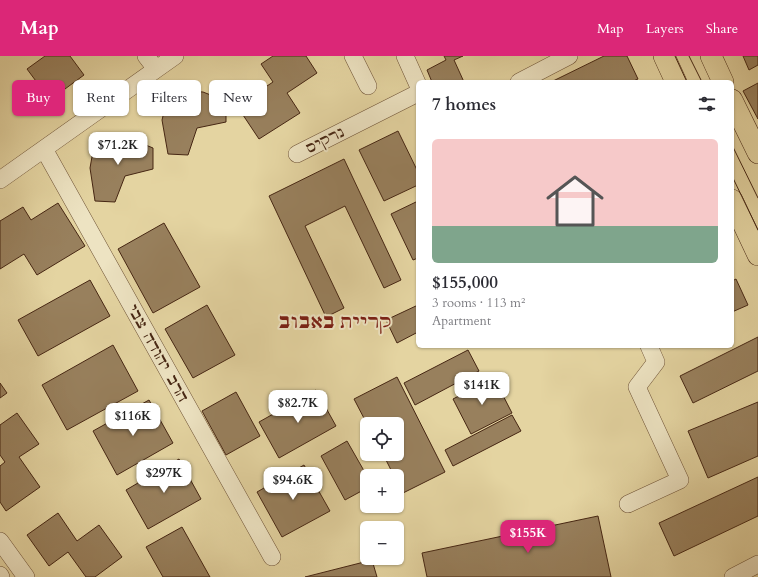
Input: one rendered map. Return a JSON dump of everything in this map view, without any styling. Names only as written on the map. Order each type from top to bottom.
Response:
[{"type":"main road","points":[[664,56],[675,80]]},
{"type":"main road","points":[[711,56],[722,80]]},
{"type":"main road","points":[[734,104],[758,154]]},
{"type":"main road","points":[[734,204],[758,255]]},
{"type":"street","points":[[0,180],[44,149],[151,63],[175,56]]},
{"type":"street","points":[[354,56],[368,86]]},
{"type":"street","points":[[405,56],[416,81]]},
{"type":"street","points":[[523,80],[569,56]]},
{"type":"street","name":"נרקיס","points":[[297,154],[416,94]]},
{"type":"street","name":"הרב יהודה צבי","points":[[44,149],[272,557]]},
{"type":"street","points":[[628,504],[680,480],[637,387],[656,362],[650,348]]},
{"type":"street","points":[[0,541],[26,577]]},
{"type":"street","points":[[732,577],[758,564]]},
{"type":"building","points":[[45,56],[70,56],[84,75],[77,80],[73,80],[73,83],[65,89],[65,80],[35,80],[27,69]]},
{"type":"building","points":[[273,56],[306,56],[317,73],[287,93],[300,113],[259,139],[244,116],[267,116],[267,86],[273,82],[261,64]]},
{"type":"building","points":[[444,56],[463,56],[454,60],[463,80],[431,80],[427,70],[446,60]]},
{"type":"building","points":[[604,56],[627,56],[638,79],[636,80],[555,80]]},
{"type":"building","points":[[743,56],[758,56],[758,65],[749,70]]},
{"type":"building","points":[[758,83],[758,119],[743,91]]},
{"type":"building","points":[[201,92],[209,94],[209,116],[226,116],[226,122],[197,128],[188,155],[168,154],[162,120],[163,116],[201,116]]},
{"type":"building","points":[[398,131],[416,168],[416,186],[384,201],[359,150]]},
{"type":"building","points":[[110,139],[131,139],[153,148],[153,169],[125,176],[115,202],[95,201],[90,168],[93,151]]},
{"type":"building","points":[[344,159],[401,280],[384,288],[345,206],[305,226],[344,308],[326,317],[269,196]]},
{"type":"building","points":[[416,202],[416,259],[413,260],[391,214]]},
{"type":"building","points":[[58,203],[85,246],[37,275],[24,254],[0,269],[0,221],[23,207],[31,220]]},
{"type":"building","points":[[164,223],[200,287],[153,313],[118,249]]},
{"type":"building","points":[[736,279],[748,305],[734,311],[734,280]]},
{"type":"building","points":[[90,280],[110,316],[38,356],[18,320]]},
{"type":"building","points":[[207,305],[235,355],[193,378],[165,329]]},
{"type":"building","points":[[416,306],[416,333],[397,343],[386,320]]},
{"type":"building","points":[[758,337],[758,371],[693,403],[680,376]]},
{"type":"building","points":[[113,345],[138,391],[67,430],[42,385]]},
{"type":"building","points":[[468,350],[479,371],[415,405],[404,383]]},
{"type":"building","points":[[397,377],[445,472],[404,492],[404,469],[390,469],[386,461],[404,461],[404,417],[363,417],[354,399]]},
{"type":"building","points":[[494,378],[512,413],[471,434],[453,399]]},
{"type":"building","points":[[0,383],[7,393],[0,398]]},
{"type":"building","points":[[316,390],[336,426],[279,458],[259,422]]},
{"type":"building","points":[[236,392],[260,436],[226,455],[202,411]]},
{"type":"building","points":[[149,400],[173,443],[117,475],[93,431]]},
{"type":"building","points":[[758,402],[758,456],[708,478],[688,431]]},
{"type":"building","points":[[17,413],[39,444],[19,457],[40,487],[6,511],[0,502],[0,466],[5,462],[0,455],[0,425]]},
{"type":"building","points":[[512,415],[521,431],[453,466],[445,450]]},
{"type":"building","points":[[347,441],[363,469],[360,469],[360,492],[345,500],[321,456]]},
{"type":"building","points":[[179,459],[201,499],[148,529],[126,490]]},
{"type":"building","points":[[304,465],[330,511],[282,537],[257,492]]},
{"type":"building","points":[[758,477],[758,516],[674,556],[659,523]]},
{"type":"building","points":[[58,513],[77,541],[99,525],[122,557],[95,577],[86,577],[68,552],[49,566],[27,535]]},
{"type":"building","points":[[598,516],[611,577],[427,577],[422,553]]},
{"type":"building","points":[[182,527],[210,577],[163,577],[146,547]]},
{"type":"building","points":[[360,563],[360,565],[373,565],[377,577],[305,577]]},
{"type":"tram line","points":[[675,56],[686,80]]},
{"type":"tram line","points":[[689,56],[701,80]]},
{"type":"tram line","points":[[734,149],[758,198]]},
{"type":"tram line","points":[[734,180],[758,230]]},
{"type":"district","name":"קריית באבוב","points":[[335,322]]}]
